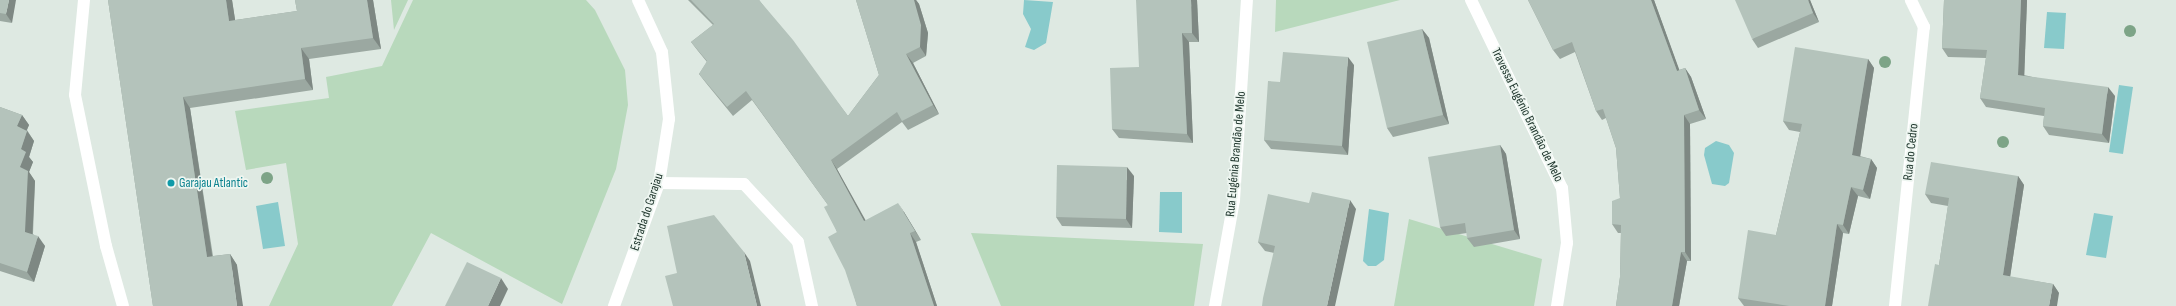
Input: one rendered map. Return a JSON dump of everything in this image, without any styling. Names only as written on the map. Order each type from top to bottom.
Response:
[{"type":"street","points":[[84,0],[75,95],[106,246],[123,306]]},
{"type":"street","name":"Estrada do Garajau","points":[[614,306],[659,183],[669,119],[662,52],[638,0]]},
{"type":"street","name":"Rua Eugénia Brandão de Melo","points":[[1215,306],[1234,200],[1247,0]]},
{"type":"street","name":"Travessa Eugénio Brandão de Melo","points":[[1471,0],[1562,188],[1567,243],[1557,306]]},
{"type":"street","name":"Rua do Cedro","points":[[1895,306],[1924,27],[1911,0]]},
{"type":"street","points":[[659,183],[744,184],[798,242],[812,306]]},
{"type":"green space","points":[[391,0],[408,0],[394,30]]},
{"type":"green space","points":[[413,0],[586,0],[595,10],[625,70],[628,105],[616,169],[562,304],[431,233],[392,306],[269,306],[298,244],[286,163],[246,170],[235,111],[329,98],[326,77],[382,66]]},
{"type":"green space","points":[[1276,0],[1400,0],[1275,32]]},
{"type":"green space","points":[[1409,219],[1542,259],[1534,306],[1394,306]]},
{"type":"green space","points":[[971,233],[1203,244],[1194,306],[1001,306]]},
{"type":"water","points":[[1024,0],[1053,2],[1046,43],[1034,50],[1025,47],[1031,29],[1023,14]]},
{"type":"water","points":[[2047,12],[2066,13],[2064,49],[2044,48]]},
{"type":"water","points":[[2119,85],[2133,87],[2123,154],[2109,152]]},
{"type":"water","points":[[1716,141],[1729,145],[1734,153],[1729,183],[1725,186],[1712,184],[1704,155],[1705,148]]},
{"type":"water","points":[[1160,192],[1182,192],[1182,233],[1159,232]]},
{"type":"water","points":[[278,202],[285,246],[263,249],[256,206]]},
{"type":"water","points":[[1369,209],[1389,213],[1384,260],[1376,266],[1368,266],[1363,261]]},
{"type":"water","points":[[2094,213],[2113,216],[2106,258],[2086,255]]},
{"type":"building","points":[[0,0],[9,0],[6,14],[0,13]]},
{"type":"building","name":"Garajau Atlantic","points":[[108,0],[226,0],[229,21],[297,11],[295,0],[367,0],[373,38],[301,48],[305,79],[183,97],[207,257],[230,254],[237,306],[153,306]]},
{"type":"building","points":[[691,0],[759,0],[793,40],[848,116],[879,75],[856,0],[914,0],[921,25],[920,47],[906,54],[933,105],[902,121],[897,112],[831,160],[864,221],[898,203],[915,231],[910,233],[934,306],[857,306],[845,270],[828,237],[837,232],[824,207],[828,205],[746,91],[727,107],[699,74],[707,61],[691,42],[714,24]]},
{"type":"building","points":[[1136,0],[1191,0],[1192,33],[1182,33],[1187,134],[1112,129],[1110,68],[1139,67]]},
{"type":"building","points":[[1528,0],[1651,0],[1677,71],[1685,68],[1699,110],[1684,115],[1685,252],[1681,252],[1672,306],[1616,306],[1620,277],[1621,225],[1612,224],[1612,201],[1620,198],[1616,148],[1603,109],[1596,111],[1572,42],[1553,50]]},
{"type":"building","points":[[1735,0],[1808,0],[1813,13],[1752,39]]},
{"type":"building","points":[[1944,0],[2021,0],[2018,75],[2108,87],[2102,134],[2043,126],[2045,108],[1980,98],[1987,50],[1942,48]]},
{"type":"building","points":[[1422,29],[1443,115],[1387,128],[1367,42]]},
{"type":"building","points":[[1795,47],[1868,59],[1852,155],[1871,159],[1863,190],[1851,187],[1843,225],[1837,224],[1825,306],[1789,306],[1738,298],[1748,230],[1776,235],[1802,124],[1783,121]]},
{"type":"building","points":[[1283,52],[1348,57],[1342,146],[1264,140],[1268,81],[1280,82]]},
{"type":"building","points":[[0,107],[22,115],[17,126],[27,131],[21,149],[26,152],[20,167],[28,171],[25,232],[38,236],[27,272],[0,263]]},
{"type":"building","points":[[1500,145],[1514,230],[1467,238],[1465,223],[1440,227],[1428,157]]},
{"type":"building","points":[[1931,162],[2018,176],[2003,275],[2053,284],[2049,306],[1928,306],[1935,264],[1939,265],[1949,198],[1925,194]]},
{"type":"building","points":[[1057,165],[1127,167],[1126,219],[1056,217]]},
{"type":"building","points":[[1312,192],[1350,200],[1327,306],[1262,306],[1275,246],[1258,242],[1268,194],[1309,203]]},
{"type":"building","points":[[714,215],[744,252],[757,306],[673,306],[665,276],[677,273],[667,226]]},
{"type":"building","points":[[467,262],[501,278],[488,306],[445,306]]},
{"type":"place","name":"Garajau Atlantic","points":[[171,183]]}]
